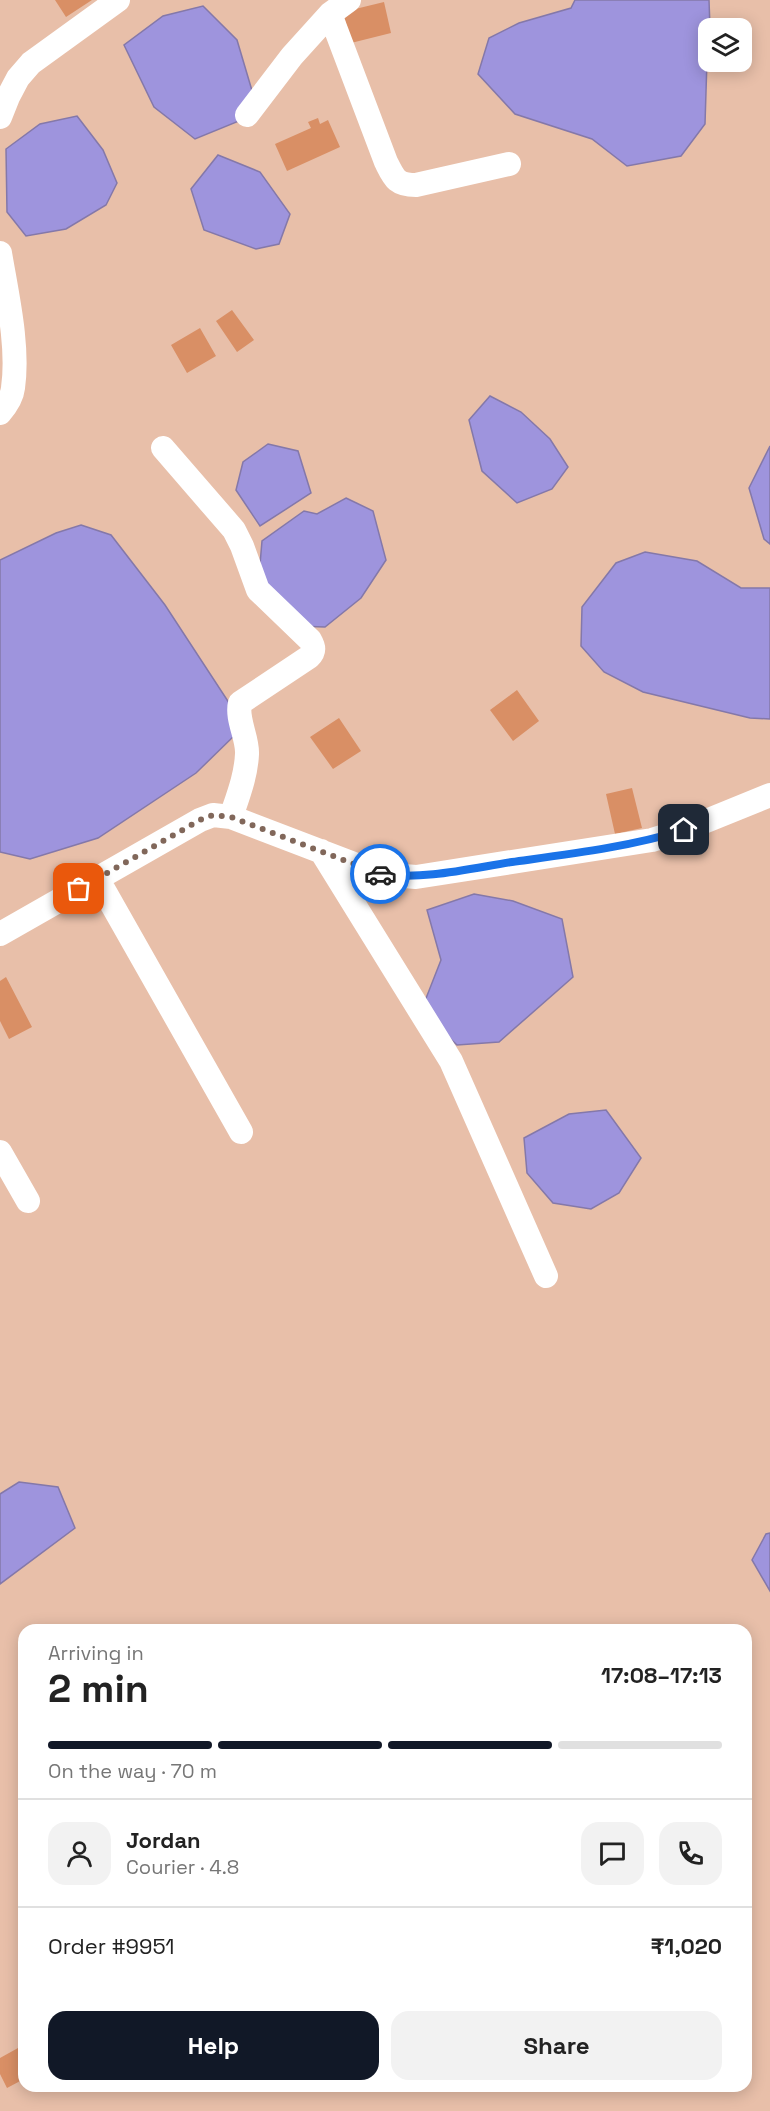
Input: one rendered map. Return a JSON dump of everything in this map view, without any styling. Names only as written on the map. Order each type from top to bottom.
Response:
[{"type":"street","points":[[0,117],[18,78],[31,63],[118,0]]},
{"type":"street","points":[[247,115],[292,56],[341,4]]},
{"type":"street","points":[[341,4],[386,162],[394,178],[403,184],[416,184],[510,164]]},
{"type":"street","points":[[0,253],[12,330],[14,363],[13,389],[5,407],[0,412]]},
{"type":"street","points":[[163,448],[234,530],[258,590],[310,640],[314,647],[309,657],[240,703],[239,711],[247,752],[244,776],[231,817]]},
{"type":"street","points":[[2,928],[213,815],[231,817],[380,874],[416,877],[652,840],[684,830],[770,795]]},
{"type":"street","points":[[321,851],[451,1061],[546,1276]]},
{"type":"street","points":[[97,878],[241,1132]]},
{"type":"street","points":[[0,1152],[28,1201]]},
{"type":"shaded area","points":[[575,0],[709,0],[710,18],[698,18],[698,72],[707,72],[705,124],[681,156],[627,166],[592,139],[515,114],[478,74],[489,38],[519,23],[571,8]]},
{"type":"shaded area","points":[[203,6],[237,40],[253,94],[239,121],[195,139],[154,107],[124,45],[163,16]]},
{"type":"shaded area","points":[[77,116],[103,150],[117,183],[106,205],[66,229],[26,236],[7,212],[6,149],[40,124]]},
{"type":"shaded area","points":[[218,155],[260,172],[290,214],[279,244],[256,249],[204,230],[191,189]]},
{"type":"shaded area","points":[[490,396],[521,412],[550,439],[568,467],[552,489],[517,503],[482,471],[469,420]]},
{"type":"shaded area","points":[[268,444],[298,451],[311,493],[260,526],[236,490],[243,462]]},
{"type":"shaded area","points":[[770,446],[770,544],[764,539],[749,488]]},
{"type":"shaded area","points":[[346,498],[373,511],[386,560],[361,598],[325,627],[295,626],[258,588],[262,541],[304,511],[317,514]]},
{"type":"shaded area","points":[[81,525],[111,535],[165,605],[237,715],[236,734],[196,773],[98,838],[30,859],[0,852],[0,560],[56,533]]},
{"type":"shaded area","points":[[645,552],[697,561],[741,588],[770,588],[770,719],[750,718],[643,692],[604,672],[581,646],[582,607],[616,563]]},
{"type":"shaded area","points":[[474,894],[513,901],[562,919],[573,977],[499,1042],[457,1045],[421,1011],[441,960],[427,910]]},
{"type":"shaded area","points":[[606,1110],[641,1158],[619,1193],[591,1209],[553,1203],[527,1173],[524,1138],[569,1114]]},
{"type":"shaded area","points":[[19,1482],[58,1487],[75,1528],[0,1584],[0,1494]]},
{"type":"shaded area","points":[[770,1533],[770,1591],[752,1560],[766,1534]]},
{"type":"building","points":[[55,0],[92,0],[66,17]]},
{"type":"building","points":[[384,2],[391,33],[351,43],[343,12]]},
{"type":"building","points":[[318,118],[320,124],[328,120],[340,147],[287,171],[275,144],[311,128],[308,122]]},
{"type":"building","points":[[232,310],[254,340],[237,352],[216,321]]},
{"type":"building","points":[[200,328],[216,356],[187,373],[171,345]]},
{"type":"building","points":[[517,690],[539,721],[513,741],[490,710]]},
{"type":"building","points":[[339,718],[361,751],[333,769],[310,737]]},
{"type":"building","points":[[632,788],[642,828],[615,834],[606,794]]},
{"type":"building","points":[[6,977],[32,1027],[9,1039],[0,1021],[0,981]]},
{"type":"building","points":[[18,2048],[18,2082],[7,2088],[0,2074],[0,2058]]},
{"type":"way so far","points":[[79,889],[200,820],[213,815],[231,817],[380,874]]},
{"type":"route","points":[[380,874],[416,877],[618,846],[652,840],[684,830]]}]
